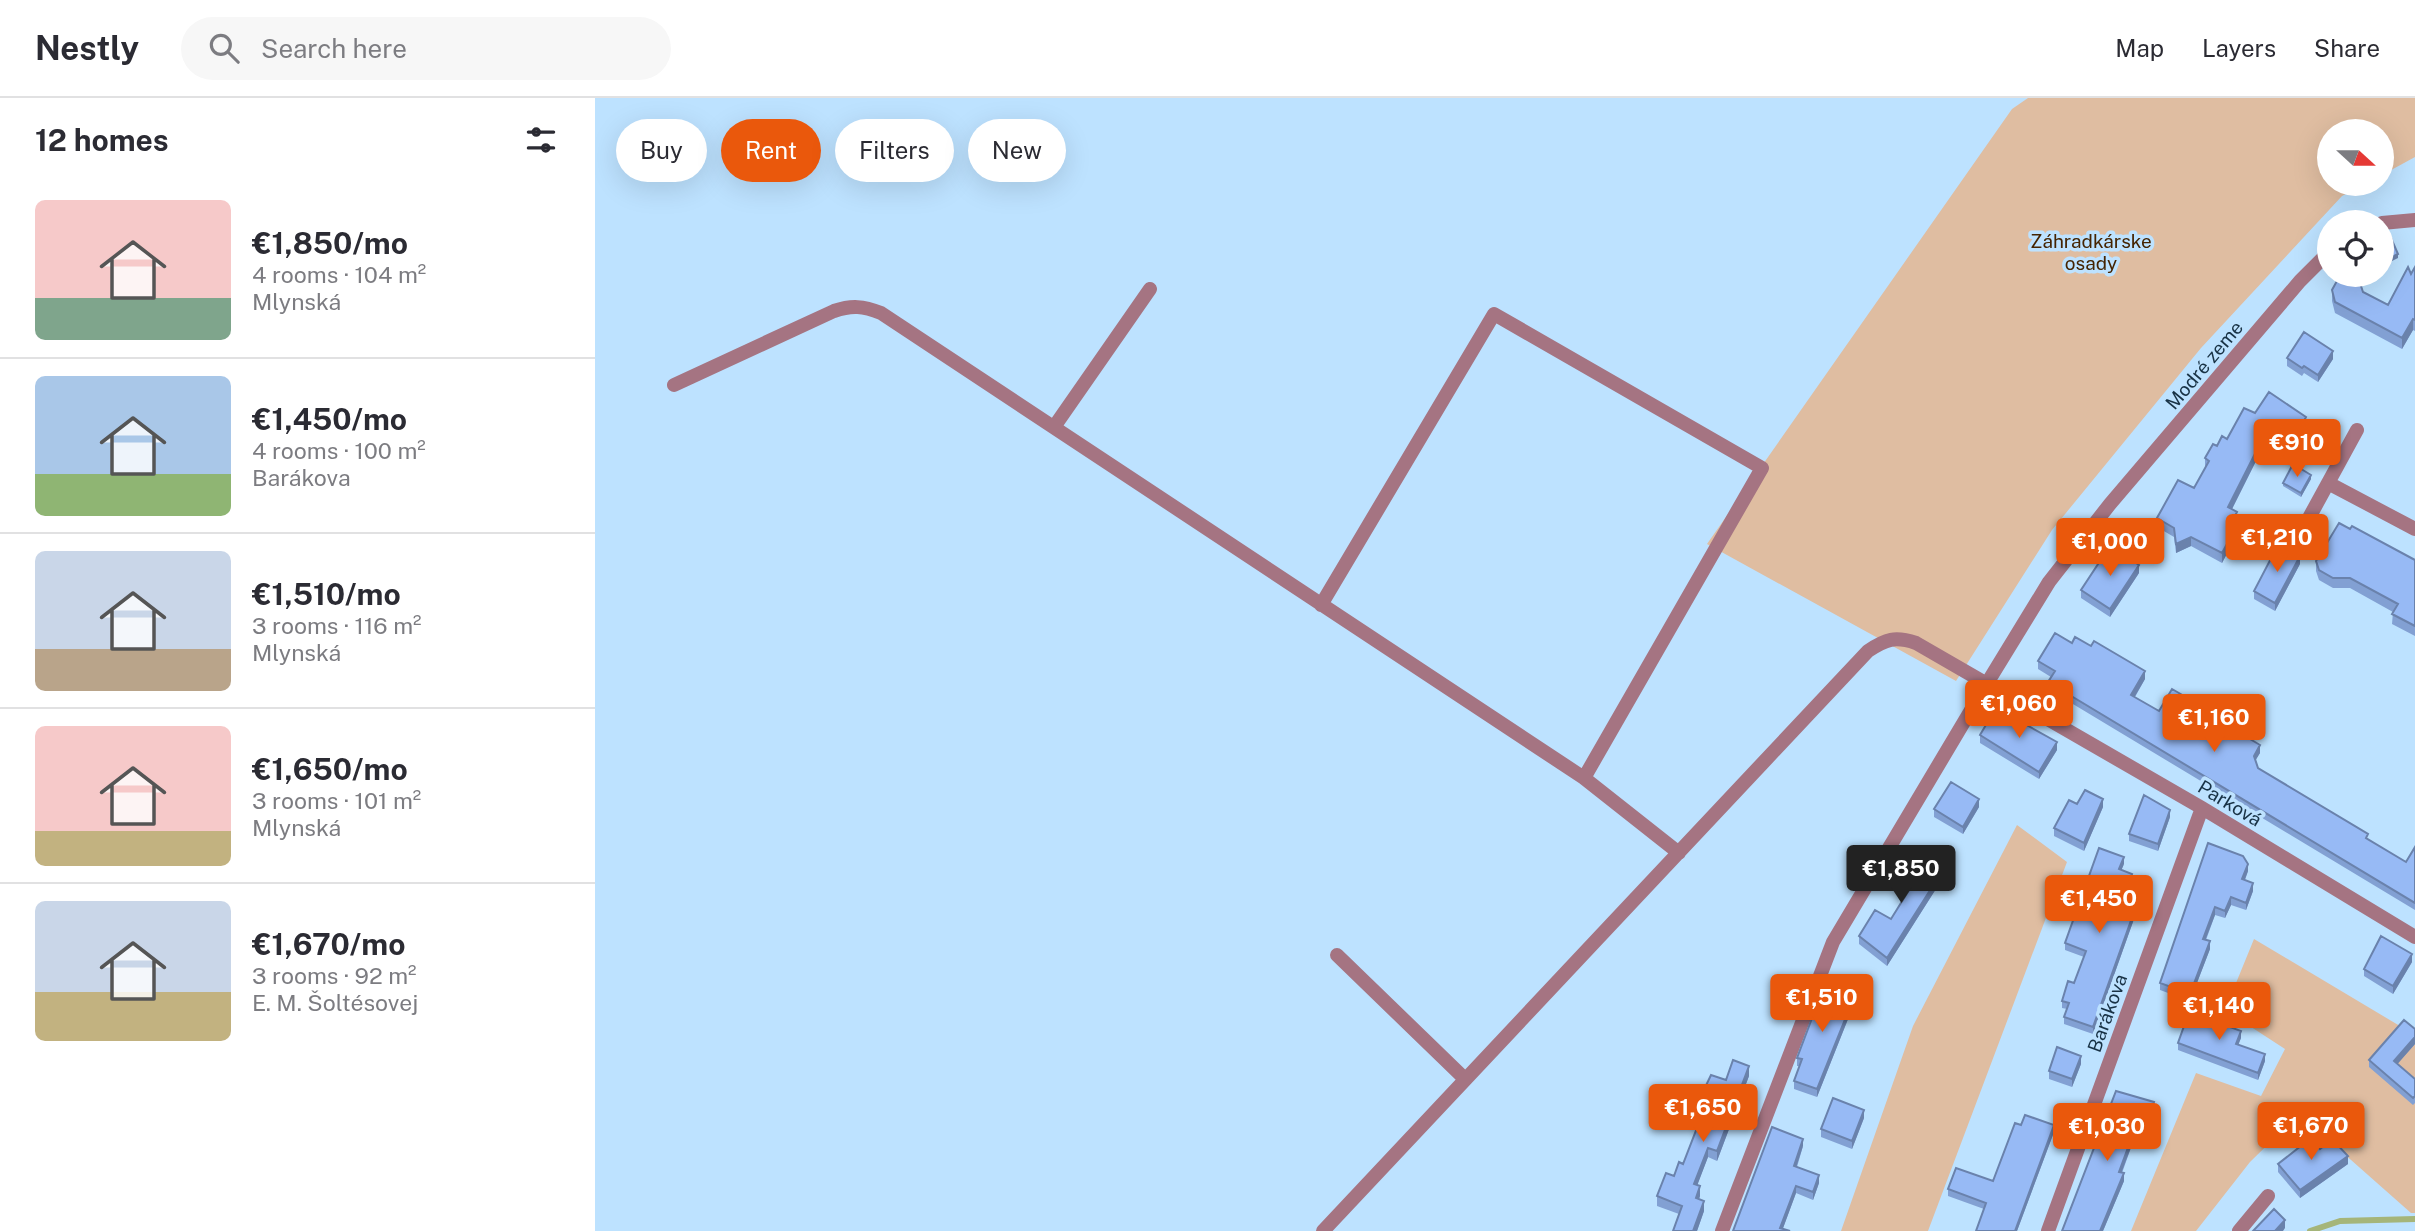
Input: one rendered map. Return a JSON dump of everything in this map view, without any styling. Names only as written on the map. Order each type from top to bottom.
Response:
[{"type":"street","points":[[2394,222],[2415,220]]},
{"type":"street","name":"Modré zeme","points":[[1722,1231],[1833,942],[2049,582],[2110,504],[2317,264]]},
{"type":"street","points":[[1054,427],[1150,289]]},
{"type":"street","points":[[674,385],[834,311],[849,306],[865,306],[1054,427],[1584,778],[1679,853],[1323,1231]]},
{"type":"street","points":[[1321,605],[1494,314],[1762,468],[1584,778]]},
{"type":"street","points":[[2304,527],[2357,430]]},
{"type":"street","points":[[2328,483],[2415,529]]},
{"type":"street","name":"Parková","points":[[1679,853],[1868,651],[1886,639],[1900,638],[1916,643],[2202,808],[2415,937]]},
{"type":"street","name":"Barákova","points":[[2048,1231],[2202,808]]},
{"type":"street","points":[[1337,955],[1465,1079]]},
{"type":"street","points":[[2239,1231],[2268,1196]]},
{"type":"green space","name":"Záhradkárske osady","points":[[2028,98],[2415,98],[2415,157],[2394,168],[2394,119],[2317,119],[2317,196],[2342,196],[2329,210],[2317,210],[2317,223],[2201,348],[2052,530],[1956,681],[1707,544],[2012,109]]},
{"type":"green space","points":[[2017,825],[2067,862],[1928,1231],[1841,1231],[1913,1026]]},
{"type":"green space","points":[[2254,939],[2415,1035],[2415,1213],[2411,1213],[2299,1114],[2250,1162],[2196,1231],[2131,1231],[2196,1073],[2261,1096],[2285,1049],[2225,1010]]},
{"type":"building","points":[[2408,267],[2411,274],[2415,267],[2415,320],[2413,319],[2402,338],[2335,302],[2332,290],[2334,287],[2361,287],[2363,292],[2388,305]]},
{"type":"building","points":[[2304,332],[2333,351],[2318,375],[2287,358]]},
{"type":"building","points":[[2269,392],[2306,417],[2288,450],[2264,436],[2228,507],[2237,512],[2229,527],[2234,531],[2222,553],[2191,537],[2176,544],[2174,528],[2157,518],[2178,480],[2194,488],[2209,461],[2205,458],[2213,444],[2217,446],[2222,436],[2227,439],[2244,408],[2255,413]]},
{"type":"building","points":[[2293,464],[2311,475],[2301,493],[2283,483]]},
{"type":"building","points":[[2339,523],[2350,529],[2352,526],[2415,560],[2415,626],[2392,614],[2398,604],[2350,578],[2333,578],[2319,570],[2316,561]]},
{"type":"building","points":[[2278,545],[2300,556],[2275,603],[2254,591]]},
{"type":"building","points":[[2110,546],[2139,565],[2110,609],[2081,590]]},
{"type":"building","points":[[2055,633],[2072,643],[2075,637],[2091,646],[2094,641],[2145,671],[2131,695],[2159,711],[2172,689],[2222,718],[2220,721],[2260,745],[2254,756],[2258,768],[2368,834],[2366,838],[2406,862],[2415,847],[2415,903],[2048,682],[2055,671],[2038,661]]},
{"type":"building","points":[[1996,708],[2057,742],[2039,772],[1980,735]]},
{"type":"building","points":[[1951,782],[1979,799],[1963,827],[1934,809]]},
{"type":"building","points":[[2085,790],[2103,799],[2084,843],[2054,828],[2069,800],[2077,804]]},
{"type":"building","points":[[2144,795],[2170,810],[2158,844],[2129,834]]},
{"type":"building","points":[[2208,843],[2243,856],[2248,864],[2242,879],[2253,883],[2246,903],[2231,897],[2225,911],[2215,907],[2203,939],[2210,941],[2190,994],[2160,983]]},
{"type":"building","points":[[2099,848],[2124,857],[2119,869],[2132,874],[2125,892],[2139,898],[2093,1027],[2064,1017],[2069,1003],[2062,1001],[2068,981],[2074,983],[2086,951],[2065,943]]},
{"type":"building","points":[[1907,853],[1941,873],[1887,958],[1859,936],[1875,910],[1891,919],[1909,890],[1891,879]]},
{"type":"building","points":[[2381,936],[2412,954],[2393,986],[2364,969]]},
{"type":"building","points":[[1826,981],[1852,991],[1845,1010],[1848,1012],[1817,1089],[1794,1081],[1802,1059],[1797,1058]]},
{"type":"building","points":[[2189,1012],[2241,1031],[2236,1044],[2265,1054],[2258,1073],[2178,1043]]},
{"type":"building","points":[[2404,1020],[2415,1029],[2415,1037],[2394,1061],[2415,1079],[2413,1098],[2369,1060]]},
{"type":"building","points":[[2057,1047],[2081,1056],[2072,1079],[2049,1071]]},
{"type":"building","points":[[1733,1060],[1749,1066],[1717,1151],[1708,1148],[1694,1184],[1700,1186],[1696,1198],[1704,1201],[1693,1231],[1673,1231],[1682,1206],[1657,1196],[1666,1173],[1674,1176],[1679,1162],[1683,1164],[1700,1120],[1691,1117],[1711,1075],[1726,1080]]},
{"type":"building","points":[[2116,1091],[2154,1102],[2141,1137],[2133,1134],[2119,1172],[2124,1173],[2100,1231],[2062,1231]]},
{"type":"building","points":[[1833,1098],[1864,1110],[1852,1141],[1821,1129]]},
{"type":"building","points":[[2025,1115],[2054,1125],[2015,1231],[1976,1231],[1986,1203],[1948,1189],[1956,1168],[1993,1181],[2015,1123],[2021,1125]]},
{"type":"building","points":[[1772,1127],[1803,1139],[1794,1166],[1819,1175],[1813,1192],[1796,1186],[1780,1228],[1790,1231],[1733,1231]]},
{"type":"building","points":[[2311,1138],[2320,1149],[2332,1139],[2348,1156],[2300,1190],[2278,1164]]},
{"type":"building","points":[[2274,1209],[2285,1220],[2275,1231],[2253,1231]]},
{"type":"waterway","points":[[2310,1231],[2340,1221],[2415,1219]]}]
